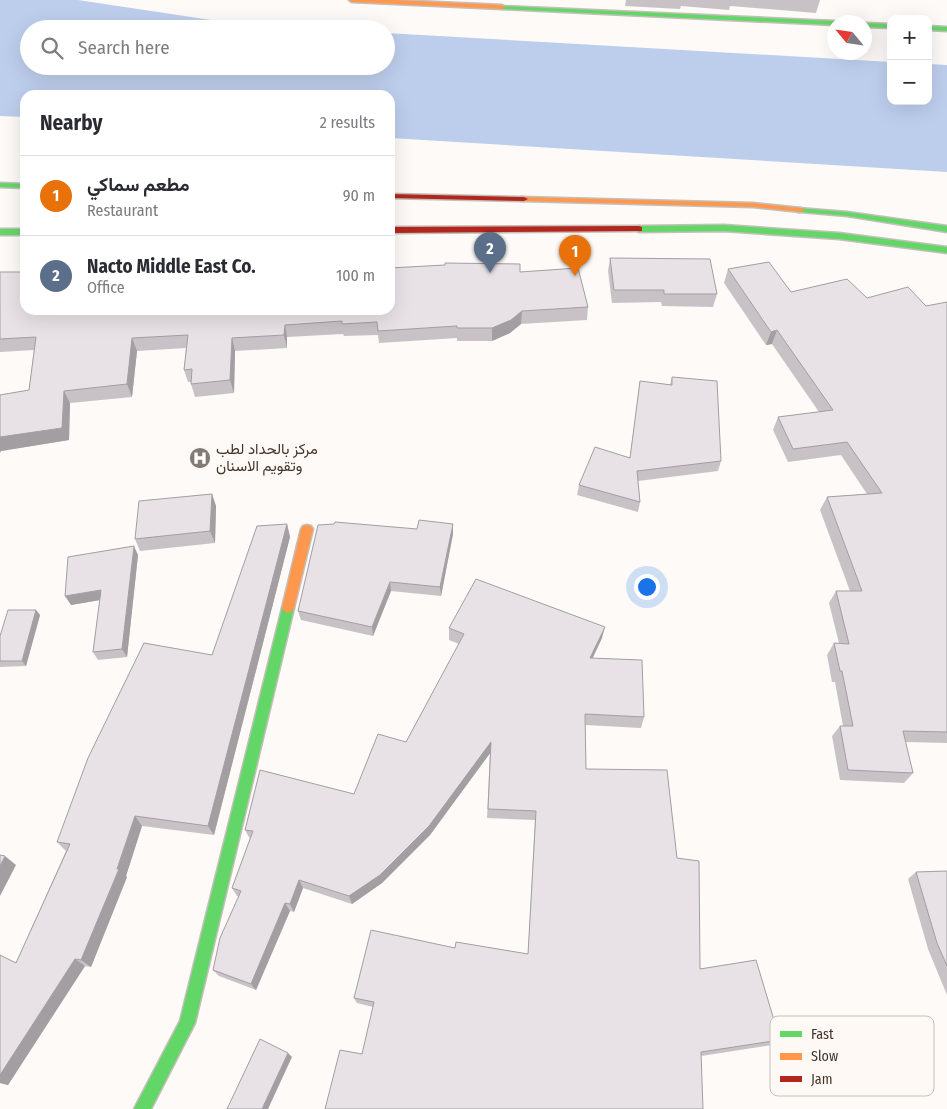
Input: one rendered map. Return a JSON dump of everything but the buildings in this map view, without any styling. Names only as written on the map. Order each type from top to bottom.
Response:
[{"type":"main road","points":[[352,0],[531,4],[827,23]]},
{"type":"main road","points":[[872,25],[887,26]]},
{"type":"main road","points":[[932,28],[947,29]]},
{"type":"main road","points":[[0,185],[20,186]]},
{"type":"main road","points":[[395,196],[753,205],[847,214],[947,229]]},
{"type":"main road","points":[[395,230],[724,228],[839,236],[947,250]]},
{"type":"main road","points":[[0,232],[20,232]]},
{"type":"main road","points":[[142,1109],[187,1023],[307,529]]},
{"type":"water","points":[[0,0],[78,0],[211,20],[20,20],[20,75],[395,75],[395,34],[827,58],[827,60],[887,62],[887,105],[932,105],[932,64],[947,65],[947,172],[395,138],[395,90],[20,90],[20,117],[0,116]]},
{"type":"traffic: fast","points":[[502,7],[827,23]]},
{"type":"traffic: fast","points":[[872,25],[887,26]]},
{"type":"traffic: fast","points":[[932,28],[947,29]]},
{"type":"traffic: fast","points":[[0,185],[20,186]]},
{"type":"traffic: fast","points":[[801,210],[847,214],[947,229]]},
{"type":"traffic: fast","points":[[639,229],[724,228],[839,236],[947,250]]},
{"type":"traffic: fast","points":[[0,232],[20,232]]},
{"type":"traffic: fast","points":[[142,1109],[187,1023],[288,608]]},
{"type":"traffic: slow","points":[[352,0],[502,7]]},
{"type":"traffic: slow","points":[[524,199],[753,205],[801,210]]},
{"type":"traffic: slow","points":[[288,608],[307,529]]},
{"type":"traffic: jam","points":[[395,196],[524,199]]},
{"type":"traffic: jam","points":[[395,230],[639,229]]},
{"type":"place","name":"Nacto Middle East Co.","points":[[490,273]]},
{"type":"place","name":"مطعم سماكي","points":[[575,276]]},
{"type":"place","name":"مركز بالحداد لطب وتقويم الاسنان","points":[[200,458]]}]
